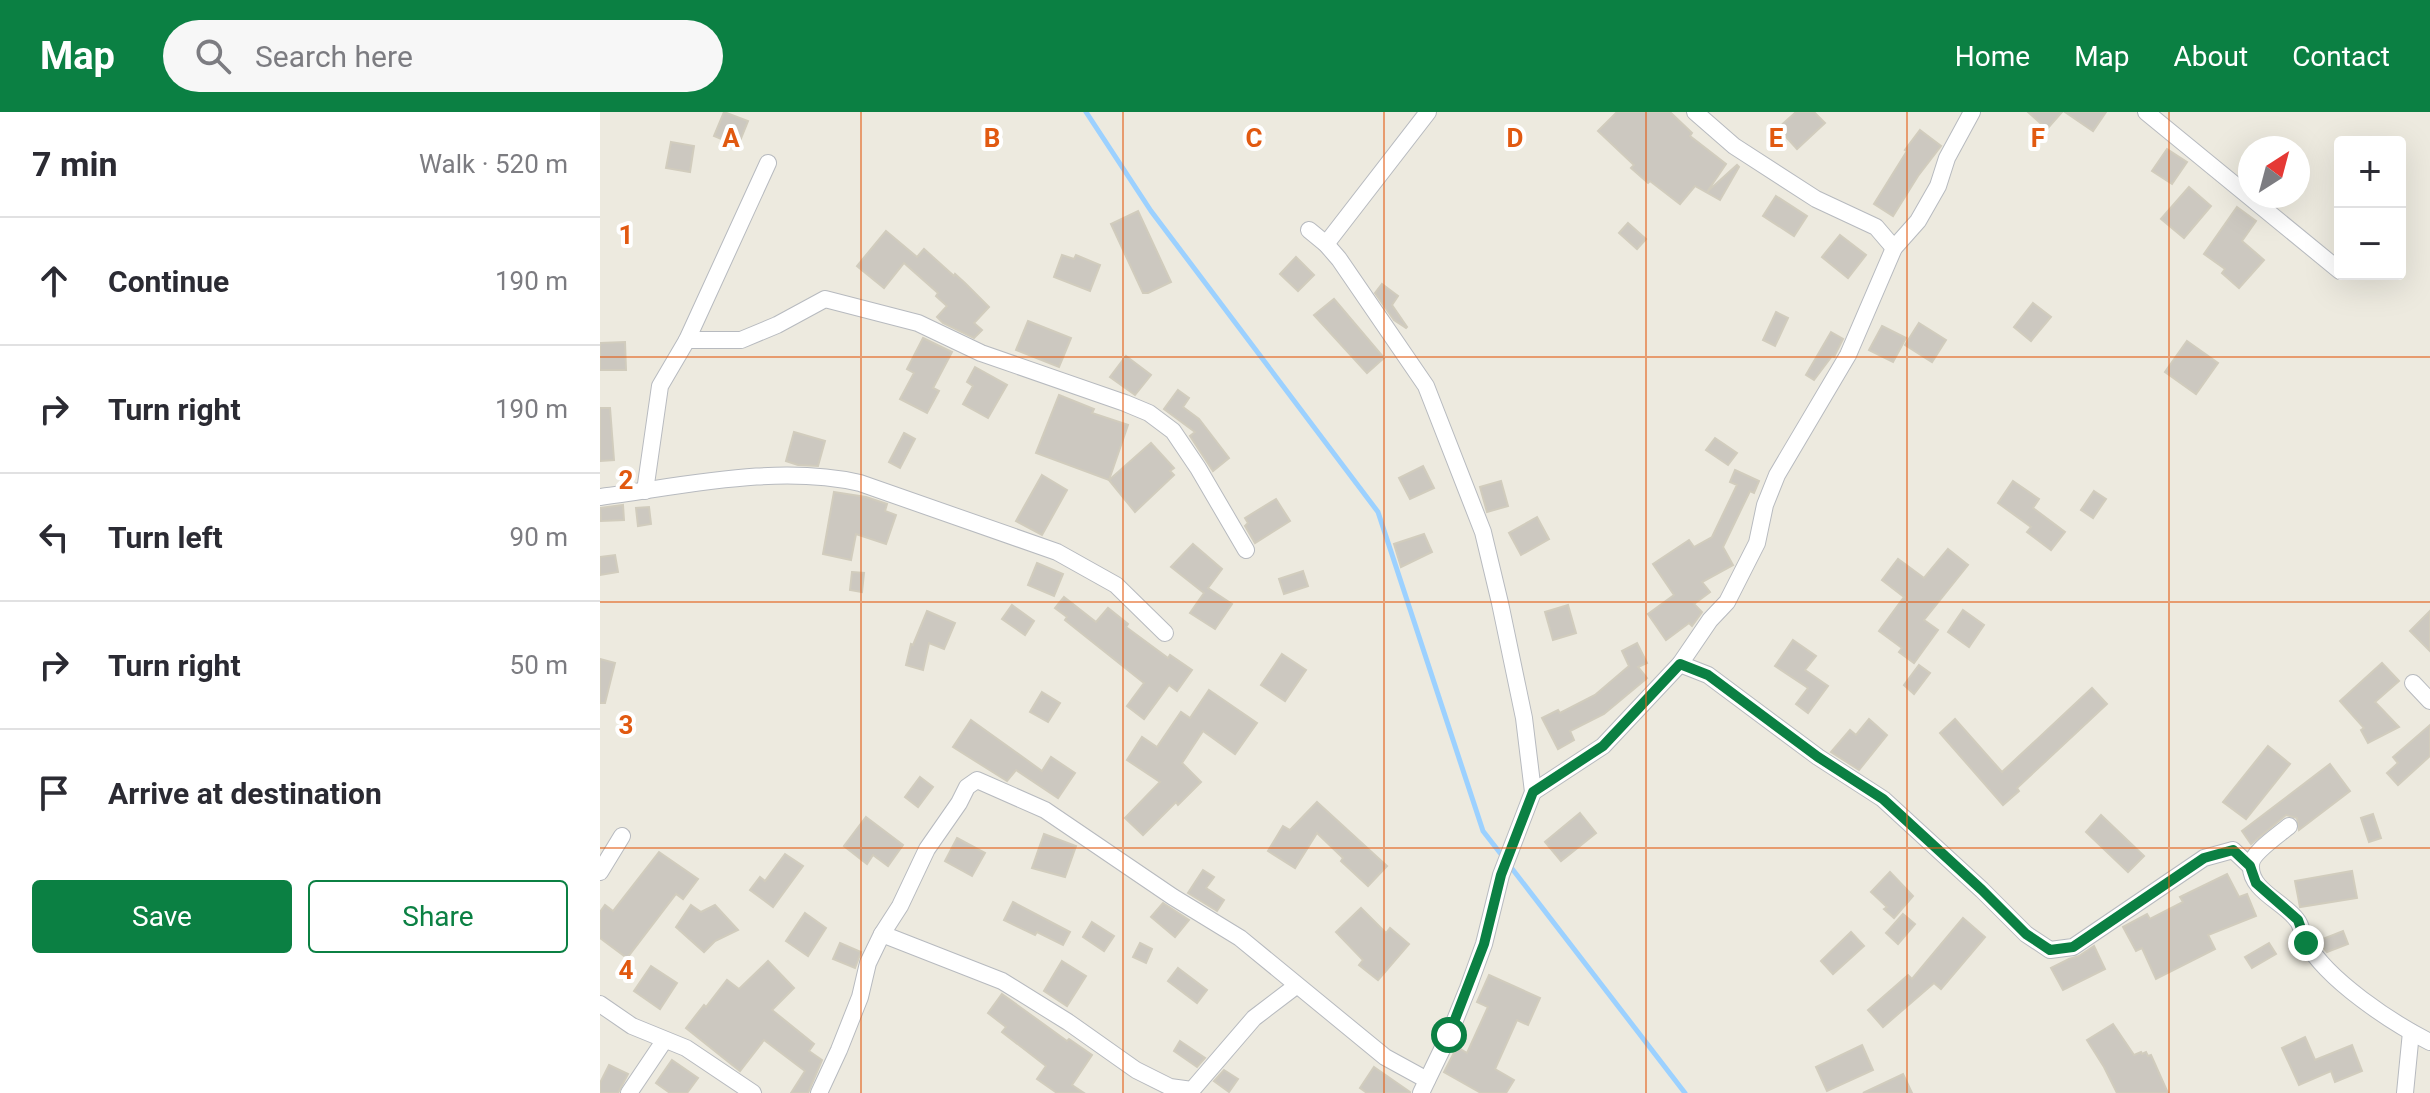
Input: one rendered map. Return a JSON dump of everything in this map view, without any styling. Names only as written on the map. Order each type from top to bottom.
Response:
[{"type":"street","points":[[1326,244],[1428,112]]},
{"type":"street","points":[[1695,112],[1734,146],[1816,199],[1876,227],[1894,248]]},
{"type":"street","points":[[1533,792],[1603,746],[1680,664],[1740,582],[1757,543],[1765,505],[1777,475],[1848,355],[1894,248],[1925,210],[1938,186],[1947,158],[1972,112]]},
{"type":"street","points":[[2146,112],[2334,266]]},
{"type":"street","points":[[645,491],[660,386],[687,340],[768,163]]},
{"type":"street","points":[[819,1093],[860,997],[868,963],[882,934],[900,906],[927,849],[967,787],[977,780],[1045,810],[1173,897],[1240,938],[1424,1086],[1449,1035],[1484,944],[1501,875],[1533,792],[1521,703],[1500,603],[1477,519],[1426,386],[1326,244],[1309,230]]},
{"type":"street","points":[[687,340],[741,340],[825,299],[918,323],[981,353],[1149,413],[1173,431],[1246,550]]},
{"type":"street","points":[[600,497],[771,476],[832,476],[1057,552],[1116,585],[1165,633]]},
{"type":"street","points":[[1680,664],[1708,675],[1818,757],[1883,799],[2026,934],[2050,950],[2073,947],[2204,858],[2233,850],[2250,866],[2256,883],[2298,920],[2306,943],[2331,972],[2361,999],[2430,1042]]},
{"type":"street","points":[[2413,683],[2430,701]]},
{"type":"street","points":[[2250,866],[2254,856],[2289,826]]},
{"type":"street","points":[[600,872],[622,836]]},
{"type":"street","points":[[882,934],[1002,981],[1136,1070],[1170,1087],[1199,1091],[1254,1018],[1296,986]]},
{"type":"street","points":[[600,1004],[632,1026],[686,1048],[753,1093]]},
{"type":"street","points":[[2405,1093],[2411,1032]]},
{"type":"street","points":[[629,1093],[664,1041]]},
{"type":"building","points":[[724,112],[748,121],[738,146],[714,136]]},
{"type":"building","points":[[1617,112],[1670,112],[1692,133],[1690,136],[1726,164],[1707,192],[1737,165],[1739,167],[1720,200],[1695,186],[1680,204],[1650,181],[1648,183],[1598,131]]},
{"type":"building","points":[[1796,112],[1814,112],[1825,123],[1797,149],[1778,128]]},
{"type":"building","points":[[2028,112],[2062,112],[2047,129]]},
{"type":"building","points":[[2065,112],[2106,112],[2093,131]]},
{"type":"building","points":[[1920,130],[1941,146],[1893,216],[1874,204]]},
{"type":"building","points":[[671,142],[694,146],[690,172],[666,168]]},
{"type":"building","points":[[2167,149],[2187,162],[2172,184],[2152,171]]},
{"type":"building","points":[[2189,187],[2211,206],[2184,238],[2161,219]]},
{"type":"building","points":[[1776,196],[1807,216],[1794,236],[1763,216]]},
{"type":"building","points":[[2237,207],[2256,221],[2242,241],[2264,260],[2239,288],[2222,273],[2225,269],[2204,254]]},
{"type":"building","points":[[1138,211],[1171,282],[1148,293],[1143,293],[1111,224]]},
{"type":"building","points":[[1628,223],[1646,239],[1637,249],[1619,233]]},
{"type":"building","points":[[886,231],[917,257],[924,249],[989,307],[974,323],[982,330],[974,338],[937,317],[947,306],[936,296],[938,293],[904,263],[884,288],[857,266]]},
{"type":"building","points":[[1840,235],[1866,255],[1848,278],[1822,257]]},
{"type":"building","points":[[1062,255],[1074,259],[1076,255],[1100,265],[1090,291],[1054,277]]},
{"type":"building","points":[[1296,257],[1314,275],[1298,291],[1280,274]]},
{"type":"building","points":[[1382,284],[1398,296],[1392,305],[1406,328],[1394,320],[1375,293]]},
{"type":"building","points":[[1334,299],[1384,358],[1367,373],[1314,315]]},
{"type":"building","points":[[2033,303],[2051,317],[2031,341],[2014,327]]},
{"type":"building","points":[[1776,312],[1788,318],[1775,346],[1763,340]]},
{"type":"building","points":[[1028,321],[1071,338],[1059,367],[1016,350]]},
{"type":"building","points":[[1919,323],[1946,340],[1932,362],[1905,345]]},
{"type":"building","points":[[1882,326],[1906,338],[1893,362],[1869,350]]},
{"type":"building","points":[[1831,332],[1843,339],[1834,357],[1814,380],[1806,375]]},
{"type":"building","points":[[923,338],[952,352],[933,388],[939,391],[927,413],[900,399],[914,373],[907,369]]},
{"type":"building","points":[[2187,341],[2218,363],[2196,394],[2165,372]]},
{"type":"building","points":[[625,342],[626,370],[600,370],[600,343]]},
{"type":"building","points":[[1126,356],[1151,375],[1135,395],[1110,377]]},
{"type":"building","points":[[975,367],[1007,385],[988,418],[963,404],[973,386],[967,382]]},
{"type":"building","points":[[1178,390],[1189,398],[1183,407],[1199,419],[1229,458],[1213,471],[1190,436],[1195,432],[1164,409]]},
{"type":"building","points":[[1059,395],[1094,409],[1092,413],[1128,425],[1109,480],[1036,453]]},
{"type":"building","points":[[600,408],[610,408],[614,460],[600,461]]},
{"type":"building","points":[[794,432],[825,441],[818,466],[786,461]]},
{"type":"building","points":[[904,433],[915,439],[900,468],[889,462]]},
{"type":"building","points":[[1715,438],[1737,453],[1728,465],[1706,450]]},
{"type":"building","points":[[1151,443],[1174,468],[1170,471],[1174,475],[1135,512],[1109,480]]},
{"type":"building","points":[[1423,466],[1434,488],[1410,499],[1399,478]]},
{"type":"building","points":[[1735,470],[1759,481],[1754,493],[1750,491],[1723,547],[1733,565],[1702,582],[1710,592],[1694,604],[1702,612],[1692,626],[1689,623],[1666,640],[1648,614],[1674,595],[1653,564],[1689,540],[1694,547],[1712,537],[1737,485],[1730,482]]},
{"type":"building","points":[[1042,475],[1067,490],[1042,535],[1016,521]]},
{"type":"building","points":[[1501,481],[1508,506],[1487,512],[1480,487]]},
{"type":"building","points":[[2013,481],[2039,499],[2033,508],[2065,532],[2051,550],[2027,532],[2031,527],[1998,503]]},
{"type":"building","points":[[2094,491],[2106,499],[2093,518],[2081,510]]},
{"type":"building","points":[[834,492],[887,504],[885,511],[896,515],[886,544],[856,534],[851,560],[823,554]]},
{"type":"building","points":[[1276,499],[1290,521],[1255,543],[1245,526],[1248,523],[1245,518]]},
{"type":"building","points":[[623,505],[624,520],[601,521],[600,508]]},
{"type":"building","points":[[649,507],[651,524],[638,526],[636,508]]},
{"type":"building","points":[[1537,517],[1549,539],[1521,555],[1509,533]]},
{"type":"building","points":[[1424,534],[1432,552],[1401,567],[1394,544]]},
{"type":"building","points":[[1193,544],[1222,569],[1208,588],[1232,604],[1215,629],[1190,613],[1204,593],[1171,567]]},
{"type":"building","points":[[1948,549],[1968,565],[1924,620],[1938,630],[1914,663],[1899,652],[1902,648],[1879,631],[1904,597],[1882,580],[1898,559],[1924,578]]},
{"type":"building","points":[[615,555],[618,572],[600,575],[600,557]]},
{"type":"building","points":[[1037,563],[1063,574],[1054,596],[1028,585]]},
{"type":"building","points":[[1303,571],[1308,586],[1284,594],[1279,579]]},
{"type":"building","points":[[852,572],[864,573],[862,592],[850,590]]},
{"type":"building","points":[[1064,597],[1096,622],[1108,608],[1128,624],[1126,627],[1168,658],[1170,655],[1192,670],[1177,691],[1169,685],[1144,719],[1127,706],[1144,683],[1065,620],[1067,617],[1055,608]]},
{"type":"building","points":[[1012,605],[1034,621],[1025,635],[1002,619]]},
{"type":"building","points":[[1568,605],[1576,633],[1553,640],[1545,612]]},
{"type":"building","points":[[1963,610],[1984,625],[1969,647],[1948,632]]},
{"type":"building","points":[[927,611],[955,623],[944,649],[929,643],[923,670],[906,665],[911,644]]},
{"type":"building","points":[[2430,611],[2430,651],[2410,631]]},
{"type":"building","points":[[1793,640],[1816,656],[1805,670],[1828,686],[1808,713],[1796,704],[1808,688],[1775,666]]},
{"type":"building","points":[[1637,643],[1647,663],[1638,667],[1647,678],[1604,714],[1570,731],[1574,740],[1558,749],[1542,718],[1558,710],[1560,713],[1595,695],[1629,666],[1622,651]]},
{"type":"building","points":[[1282,654],[1306,670],[1285,701],[1261,685]]},
{"type":"building","points":[[600,659],[615,663],[605,703],[600,703]]},
{"type":"building","points":[[2382,663],[2399,681],[2375,702],[2399,727],[2368,743],[2361,730],[2364,728],[2340,701]]},
{"type":"building","points":[[1919,665],[1930,673],[1914,694],[1904,685]]},
{"type":"building","points":[[2092,688],[2107,704],[2017,788],[2019,791],[2003,805],[1940,733],[1955,719],[2002,772]]},
{"type":"building","points":[[1209,690],[1257,723],[1235,754],[1203,731],[1182,763],[1201,782],[1143,835],[1125,818],[1160,782],[1127,760],[1142,737],[1157,747],[1181,712],[1190,718]]},
{"type":"building","points":[[1042,692],[1060,703],[1048,722],[1030,712]]},
{"type":"building","points":[[1869,719],[1887,735],[1859,770],[1831,752],[1850,730],[1856,735]]},
{"type":"building","points":[[971,720],[1042,771],[1051,757],[1075,773],[1058,798],[1016,770],[1007,781],[953,747]]},
{"type":"building","points":[[2430,725],[2430,756],[2398,785],[2387,773],[2398,763],[2393,757]]},
{"type":"building","points":[[2268,746],[2290,764],[2246,819],[2223,802]]},
{"type":"building","points":[[2330,764],[2350,791],[2299,830],[2297,818],[2286,815],[2251,844],[2242,831]]},
{"type":"building","points":[[920,777],[933,787],[918,807],[905,797]]},
{"type":"building","points":[[1317,802],[1387,866],[1368,886],[1317,833],[1295,868],[1268,851],[1283,826],[1290,830]]},
{"type":"building","points":[[1580,813],[1596,833],[1561,861],[1545,842]]},
{"type":"building","points":[[2373,814],[2381,838],[2369,842],[2361,818]]},
{"type":"building","points":[[2101,815],[2144,856],[2128,872],[2086,832]]},
{"type":"building","points":[[866,817],[903,845],[888,866],[873,855],[867,864],[844,846]]},
{"type":"building","points":[[1044,834],[1076,846],[1065,877],[1032,868]]},
{"type":"building","points":[[957,838],[985,853],[972,876],[945,861]]},
{"type":"building","points":[[659,852],[698,879],[683,899],[676,894],[627,958],[600,938],[600,912],[605,905],[613,911]]},
{"type":"building","points":[[785,854],[803,866],[773,907],[750,890],[760,877],[765,881]]},
{"type":"building","points":[[1203,870],[1214,877],[1206,888],[1224,900],[1217,911],[1188,893]]},
{"type":"building","points":[[2352,871],[2357,898],[2300,907],[2295,881]]},
{"type":"building","points":[[1890,872],[1913,896],[1894,918],[1871,892]]},
{"type":"building","points":[[2227,874],[2239,897],[2247,894],[2256,916],[2208,935],[2215,949],[2156,979],[2142,948],[2136,951],[2123,927],[2147,914],[2150,919],[2183,902],[2180,897]]},
{"type":"building","points":[[1013,902],[1070,932],[1063,945],[1004,920]]},
{"type":"building","points":[[1163,903],[1189,920],[1175,937],[1151,917]]},
{"type":"building","points":[[691,905],[701,912],[715,905],[738,930],[715,941],[704,952],[676,927]]},
{"type":"building","points":[[1361,908],[1386,933],[1390,928],[1409,944],[1378,980],[1359,965],[1363,960],[1336,932]]},
{"type":"building","points":[[805,913],[826,928],[808,956],[786,941]]},
{"type":"building","points":[[1903,914],[1915,924],[1898,944],[1886,933]]},
{"type":"building","points":[[1963,918],[1985,937],[1941,989],[1934,983],[1883,1027],[1868,1010],[1908,975],[1912,979]]},
{"type":"building","points":[[1092,922],[1114,936],[1104,951],[1083,937]]},
{"type":"building","points":[[2343,931],[2348,944],[2327,952],[2318,941]]},
{"type":"building","points":[[1851,932],[1864,946],[1833,974],[1821,961]]},
{"type":"building","points":[[840,943],[861,952],[855,968],[833,959]]},
{"type":"building","points":[[1140,943],[1152,949],[1146,963],[1133,957]]},
{"type":"building","points":[[2269,943],[2276,954],[2252,968],[2245,957]]},
{"type":"building","points":[[2094,946],[2105,969],[2063,990],[2051,968]]},
{"type":"building","points":[[768,961],[794,988],[772,1010],[814,1044],[809,1051],[822,1060],[808,1093],[791,1093],[805,1071],[764,1040],[740,1071],[686,1028],[727,980],[739,989]]},
{"type":"building","points":[[1062,961],[1086,976],[1067,1006],[1044,991]]},
{"type":"building","points":[[651,966],[677,983],[660,1009],[634,991]]},
{"type":"building","points":[[1178,968],[1207,990],[1197,1003],[1168,981]]},
{"type":"building","points":[[1489,975],[1540,998],[1528,1025],[1517,1020],[1495,1069],[1514,1080],[1506,1093],[1481,1093],[1444,1072],[1457,1047],[1467,1053],[1488,1007],[1477,1002]]},
{"type":"building","points":[[1002,994],[1067,1041],[1069,1039],[1092,1055],[1072,1085],[1084,1093],[1057,1093],[1037,1079],[1046,1066],[1002,1032],[1006,1027],[988,1013]]},
{"type":"building","points":[[2113,1024],[2134,1055],[2146,1052],[2148,1056],[2151,1055],[2168,1093],[2117,1093],[2087,1040]]},
{"type":"building","points":[[2305,1037],[2315,1060],[2352,1045],[2362,1071],[2335,1082],[2331,1071],[2299,1085],[2282,1048]]},
{"type":"building","points":[[1180,1041],[1205,1058],[1197,1067],[1174,1051]]},
{"type":"building","points":[[1862,1045],[1873,1070],[1827,1091],[1816,1067]]},
{"type":"building","points":[[672,1060],[698,1078],[687,1093],[670,1093],[656,1083]]},
{"type":"building","points":[[609,1065],[628,1074],[618,1093],[600,1093],[600,1083]]},
{"type":"building","points":[[1374,1067],[1410,1093],[1367,1093],[1360,1088]]},
{"type":"building","points":[[1224,1070],[1238,1079],[1229,1092],[1214,1081]]},
{"type":"building","points":[[1903,1074],[1912,1093],[1863,1093]]},
{"type":"waterway","points":[[1086,112],[1151,211],[1378,512],[1483,831],[1504,858]]},
{"type":"waterway","points":[[1510,866],[1685,1093]]},
{"type":"route","points":[[1449,1035],[1484,944],[1501,875],[1533,792],[1603,746],[1680,664],[1708,675],[1818,757],[1883,799],[2026,934],[2050,950],[2073,947],[2204,858],[2233,850],[2250,866],[2256,883],[2298,920],[2306,943]]}]
